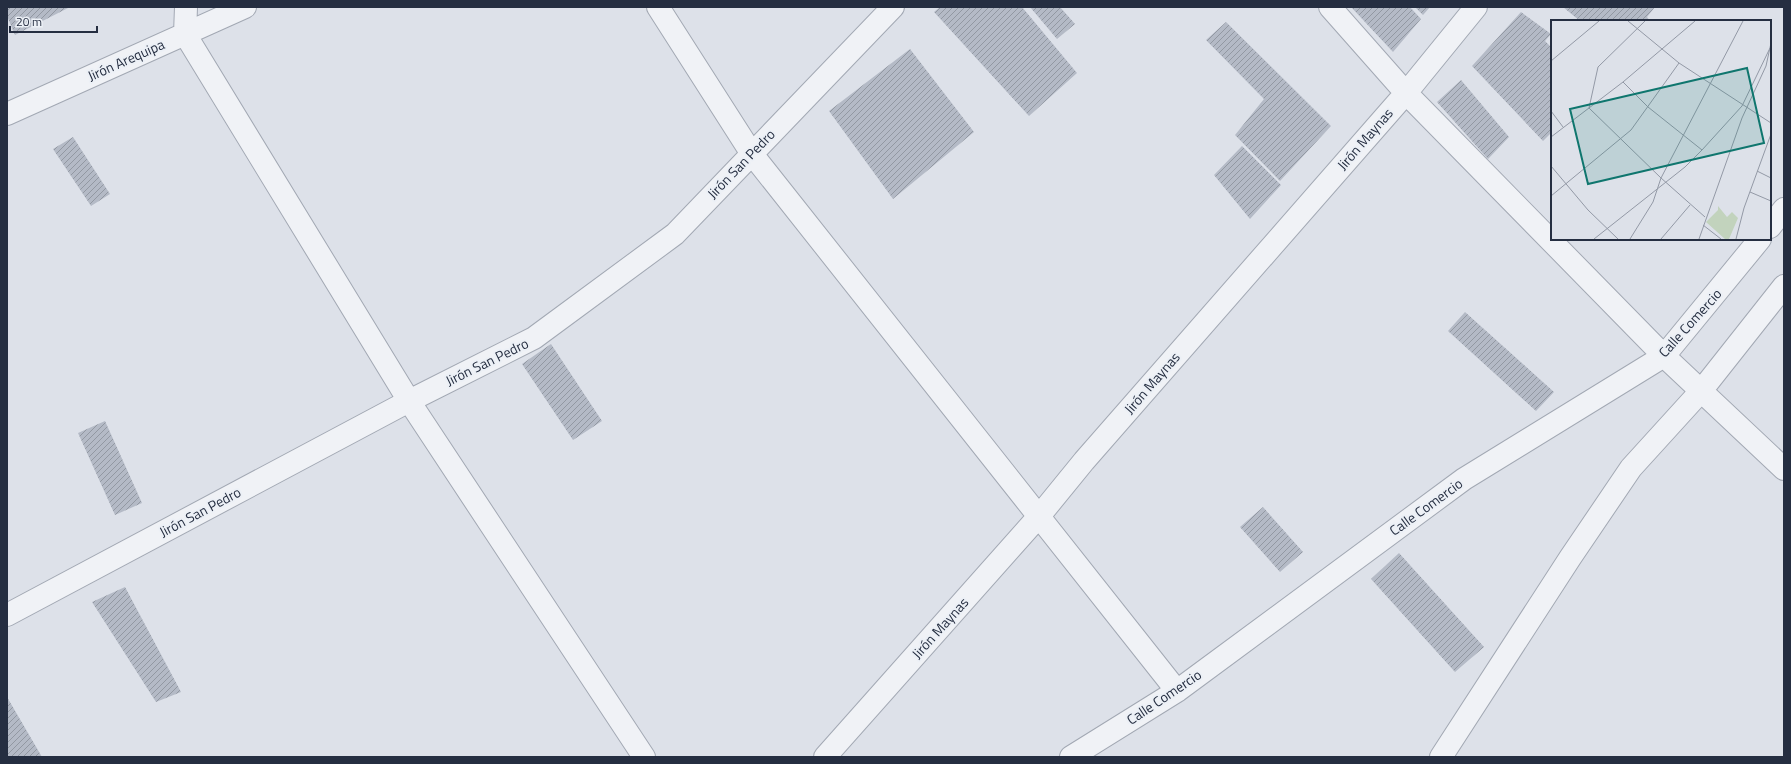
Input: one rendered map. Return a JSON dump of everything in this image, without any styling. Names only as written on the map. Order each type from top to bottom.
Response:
[{"type":"street","points":[[186,7],[185,34],[408,401],[644,757]]},
{"type":"street","name":"Jirón Arequipa","points":[[7,114],[245,7]]},
{"type":"street","points":[[658,7],[752,154],[1040,515],[1177,691]]},
{"type":"street","name":"Jirón San Pedro","points":[[7,615],[408,401],[534,338],[675,234],[893,7]]},
{"type":"street","points":[[1330,7],[1406,93],[1664,356],[1784,469]]},
{"type":"street","name":"Jirón Maynas","points":[[825,757],[1040,515],[1406,93],[1476,7]]},
{"type":"street","points":[[1771,226],[1784,209]]},
{"type":"street","name":"Calle Comercio","points":[[1071,757],[1177,691],[1464,479],[1664,356],[1759,240]]},
{"type":"street","points":[[1441,757],[1570,558],[1631,468],[1701,390],[1784,286]]},
{"type":"building","points":[[7,7],[70,7],[15,35],[7,16]]},
{"type":"building","points":[[940,7],[1022,7],[1077,73],[1029,116],[934,12]]},
{"type":"building","points":[[1030,7],[1060,7],[1075,24],[1057,39]]},
{"type":"building","points":[[1351,7],[1410,7],[1421,19],[1393,52]]},
{"type":"building","points":[[1415,7],[1430,7],[1423,15]]},
{"type":"building","points":[[1563,7],[1655,7],[1647,17],[1649,20],[1579,20]]},
{"type":"building","points":[[1521,12],[1551,34],[1545,41],[1551,47],[1551,133],[1543,141],[1472,66]]},
{"type":"building","points":[[1226,22],[1331,126],[1280,181],[1235,135],[1264,99],[1206,40]]},
{"type":"building","points":[[910,49],[974,132],[893,199],[829,111]]},
{"type":"building","points":[[1461,80],[1509,137],[1488,159],[1437,102]]},
{"type":"building","points":[[73,137],[110,194],[91,206],[53,149]]},
{"type":"building","points":[[1242,146],[1281,185],[1250,219],[1214,175]]},
{"type":"building","points":[[1465,312],[1554,392],[1536,411],[1448,331]]},
{"type":"building","points":[[551,344],[602,421],[573,440],[522,364]]},
{"type":"building","points":[[105,421],[142,503],[115,515],[78,433]]},
{"type":"building","points":[[1263,507],[1303,552],[1280,572],[1240,527]]},
{"type":"building","points":[[1399,553],[1484,647],[1455,672],[1371,579]]},
{"type":"building","points":[[125,587],[181,692],[156,702],[92,602]]},
{"type":"building","points":[[7,697],[42,757],[7,757]]}]
